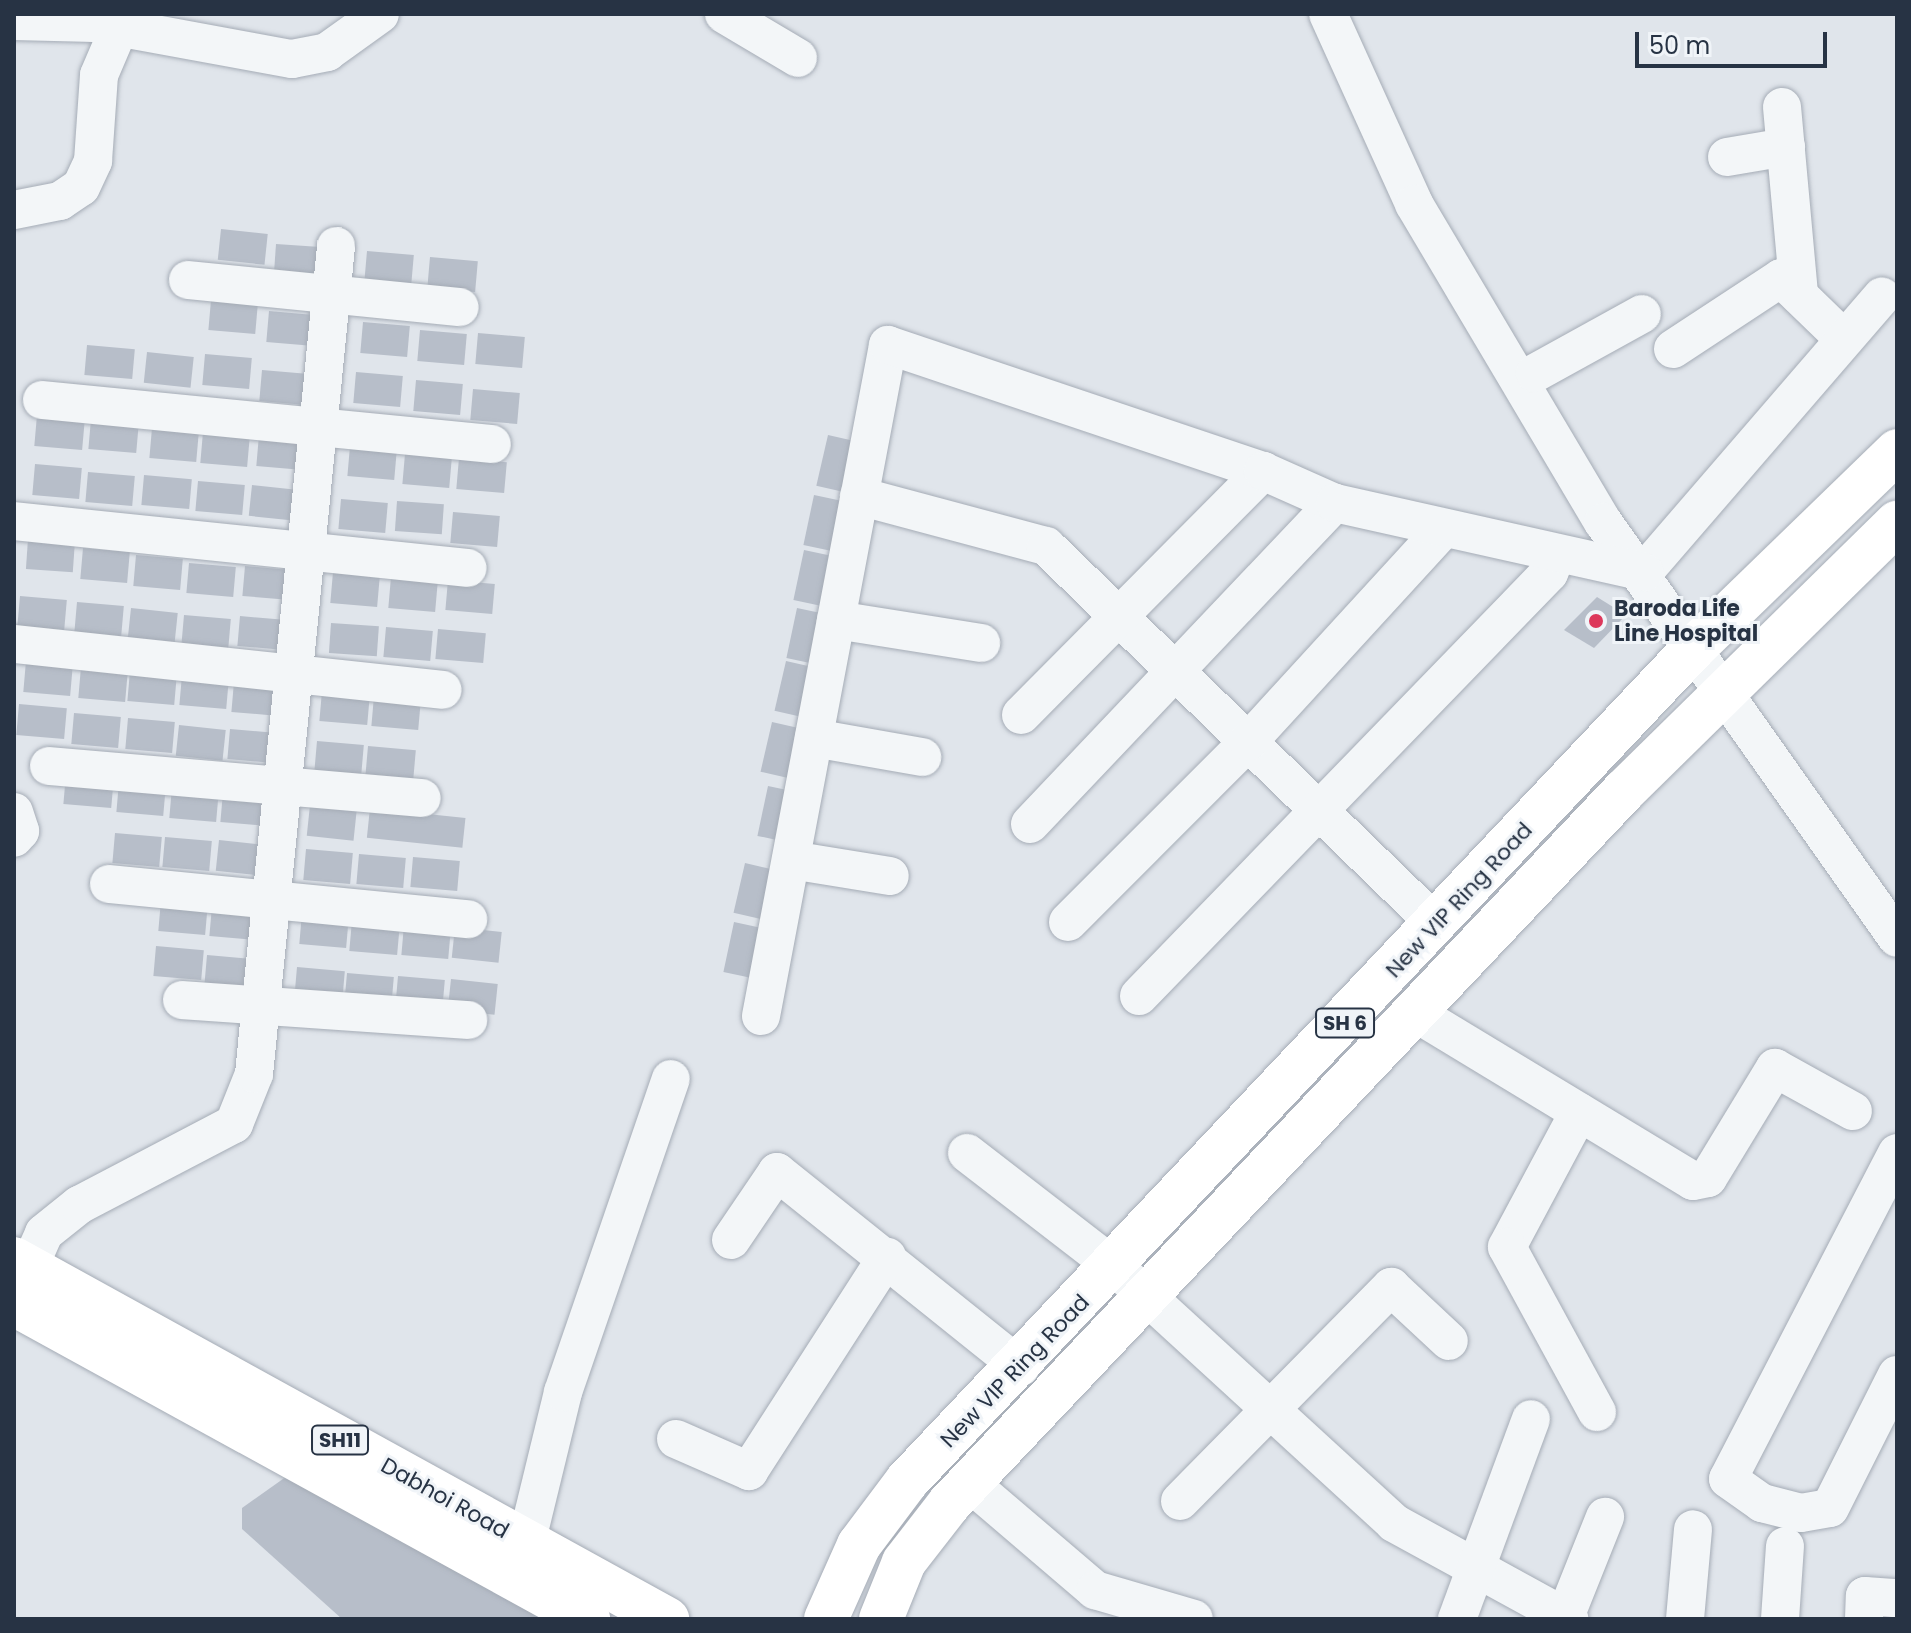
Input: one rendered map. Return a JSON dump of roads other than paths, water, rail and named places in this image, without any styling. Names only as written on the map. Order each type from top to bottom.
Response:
[{"type":"main road","name":"New VIP Ring Road","points":[[826,1619],[859,1545],[907,1481],[1116,1268],[1694,648],[1897,451]]},
{"type":"main road","name":"New VIP Ring Road","points":[[881,1619],[904,1562],[972,1485],[1414,1012],[1725,692],[1897,523]]},
{"type":"main road","name":"Dabhoi Road","points":[[19,1277],[667,1619]]},
{"type":"main road","name":"Dabhoi Road","points":[[19,1277],[588,1619]]},
{"type":"street","points":[[14,21],[119,28],[292,59],[327,52],[380,14]]},
{"type":"street","points":[[724,14],[798,58]]},
{"type":"street","points":[[1328,14],[1414,204],[1603,522],[1644,572],[1897,938]]},
{"type":"street","points":[[1351,14],[1428,193],[1619,513],[1644,572]]},
{"type":"street","points":[[14,210],[60,201],[81,187],[93,161],[99,75],[119,28]]},
{"type":"street","points":[[1782,107],[1799,295]]},
{"type":"street","points":[[1727,157],[1786,147]]},
{"type":"street","points":[[19,1277],[44,1233],[79,1205],[234,1124],[254,1074],[321,426],[336,246]]},
{"type":"street","points":[[1673,349],[1771,279],[1799,295],[1843,338]]},
{"type":"street","points":[[188,280],[460,307]]},
{"type":"street","points":[[1644,572],[1882,296]]},
{"type":"street","points":[[1535,373],[1642,314]]},
{"type":"street","points":[[761,1016],[888,345],[1263,471],[1335,503],[1442,530],[1644,572]]},
{"type":"street","points":[[42,400],[492,444]]},
{"type":"street","points":[[1021,715],[1116,614],[1263,471]]},
{"type":"street","points":[[859,496],[1046,546],[1436,924]]},
{"type":"street","points":[[1030,824],[1173,668],[1335,503]]},
{"type":"street","points":[[14,521],[468,568]]},
{"type":"street","points":[[1068,922],[1248,742],[1442,530]]},
{"type":"street","points":[[1139,996],[1317,808],[1549,573],[1557,554]]},
{"type":"street","points":[[836,620],[981,643]]},
{"type":"street","points":[[14,644],[443,690]]},
{"type":"street","points":[[814,738],[922,757]]},
{"type":"street","points":[[49,766],[422,798]]},
{"type":"street","points":[[14,812],[20,831],[14,838]]},
{"type":"street","points":[[791,860],[890,876]]},
{"type":"street","points":[[109,884],[468,919]]},
{"type":"street","points":[[182,1000],[468,1020]]},
{"type":"street","points":[[1414,1012],[1702,1182],[1775,1068],[1785,1067],[1853,1111]]},
{"type":"street","points":[[526,1544],[563,1392],[671,1079]]},
{"type":"street","points":[[1579,1112],[1507,1247],[1597,1412]]},
{"type":"street","points":[[967,1153],[1116,1268],[1394,1523],[1567,1618],[1605,1517]]},
{"type":"street","points":[[1897,1153],[1728,1479],[1762,1503],[1801,1513],[1830,1508],[1897,1375]]},
{"type":"street","points":[[731,1240],[777,1172],[887,1257],[1020,1367]]},
{"type":"street","points":[[676,1439],[749,1471],[887,1257]]},
{"type":"street","points":[[1180,1501],[1275,1411],[1391,1287],[1449,1341]]},
{"type":"street","points":[[1457,1619],[1531,1419]]},
{"type":"street","points":[[972,1485],[1095,1590],[1189,1618]]},
{"type":"street","points":[[1685,1619],[1693,1529]]},
{"type":"street","points":[[1780,1619],[1785,1546]]},
{"type":"street","points":[[1864,1619],[1865,1596],[1897,1598]]},
{"type":"place","name":"Baroda Life Line Hospital","points":[[1596,621]]}]
